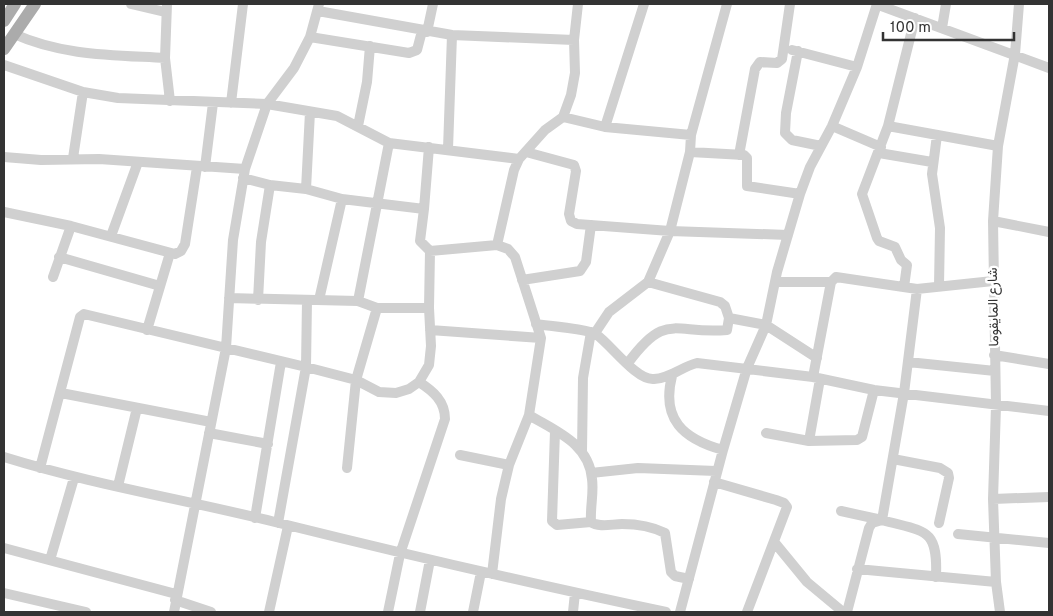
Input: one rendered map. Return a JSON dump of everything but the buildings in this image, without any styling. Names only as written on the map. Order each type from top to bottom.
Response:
[{"type":"main road","points":[[4,21],[14,4]]},
{"type":"main road","points":[[4,49],[35,4]]},
{"type":"street","points":[[131,4],[166,8],[165,58],[170,101]]},
{"type":"street","points":[[231,103],[243,4]]},
{"type":"street","points":[[310,36],[415,52],[433,4]]},
{"type":"street","points":[[497,245],[514,170],[545,130],[563,117],[571,95],[575,73],[574,40],[578,4]]},
{"type":"street","points":[[605,127],[644,4]]},
{"type":"street","points":[[582,452],[583,378],[593,333],[609,312],[648,282],[670,231],[690,152],[692,135],[727,4]]},
{"type":"street","points":[[739,155],[755,69],[760,62],[777,63],[782,59],[790,4]]},
{"type":"street","points":[[680,612],[722,450],[747,368],[766,325],[775,282],[800,194],[832,126],[856,66],[876,4],[1049,68]]},
{"type":"street","points":[[942,28],[946,4]]},
{"type":"street","name":"شارع المايقوما","points":[[1001,612],[996,582],[993,499],[996,406],[993,221],[998,146],[1015,54],[1019,4]]},
{"type":"street","points":[[174,612],[175,597],[226,348],[233,240],[244,174],[267,104],[294,68],[310,36],[318,7],[424,31],[452,35],[574,40]]},
{"type":"street","points":[[904,287],[906,265],[901,260],[895,247],[879,242],[862,194],[888,126],[915,18]]},
{"type":"street","points":[[14,34],[33,42],[82,54],[165,58]]},
{"type":"street","points":[[448,149],[452,35]]},
{"type":"street","points":[[358,126],[367,82],[370,46]]},
{"type":"street","points":[[784,48],[856,66]]},
{"type":"street","points":[[798,51],[786,113],[785,133],[792,140],[821,146]]},
{"type":"street","points":[[4,65],[82,92],[118,98],[267,104],[337,116],[358,126],[372,136],[389,143],[523,156],[574,165],[576,171],[569,214],[571,221],[591,225],[670,231],[788,235]]},
{"type":"street","points":[[73,158],[82,92]]},
{"type":"street","points":[[4,212],[71,226],[170,253],[181,252],[214,103]]},
{"type":"street","points":[[306,189],[310,112]]},
{"type":"street","points":[[563,117],[605,127],[692,135]]},
{"type":"street","points":[[832,126],[880,150],[932,162]]},
{"type":"street","points":[[888,126],[998,146]]},
{"type":"street","points":[[937,135],[932,162],[932,174],[940,228],[939,286]]},
{"type":"street","points":[[358,301],[375,205],[389,143]]},
{"type":"street","points":[[40,468],[80,317],[84,314],[356,380],[379,392],[396,393],[409,390],[420,382],[429,365],[430,251],[420,241],[429,147]]},
{"type":"street","points":[[690,152],[739,155],[747,158],[747,186],[800,194]]},
{"type":"street","points":[[4,157],[41,160],[73,158],[201,167],[244,174],[270,185],[306,189],[342,199],[375,205],[424,209]]},
{"type":"street","points":[[111,236],[138,162]]},
{"type":"street","points":[[258,300],[261,242],[270,185]]},
{"type":"street","points":[[319,300],[342,199]]},
{"type":"street","points":[[993,221],[1049,232]]},
{"type":"street","points":[[522,280],[580,271],[586,262],[591,225]]},
{"type":"street","points":[[54,277],[59,257],[71,226]]},
{"type":"street","points":[[430,251],[497,245],[508,249],[515,257],[541,338],[529,415],[509,465],[486,573],[473,612]]},
{"type":"street","points":[[147,330],[170,253]]},
{"type":"street","points":[[59,257],[160,286]]},
{"type":"street","points":[[809,441],[817,358],[831,282],[836,277],[917,288],[993,281]]},
{"type":"street","points":[[628,363],[643,342],[654,333],[669,328],[727,330],[729,318],[725,306],[720,302],[648,282]]},
{"type":"street","points":[[775,282],[831,282]]},
{"type":"street","points":[[882,520],[904,394],[917,288]]},
{"type":"street","points":[[228,298],[358,301],[377,308],[429,308]]},
{"type":"street","points":[[278,523],[306,367],[307,300]]},
{"type":"street","points":[[347,468],[356,380],[377,308]]},
{"type":"street","points":[[729,318],[766,325],[817,358]]},
{"type":"street","points":[[536,324],[593,333],[640,375],[653,380],[672,376],[684,366],[697,363],[816,378],[874,390],[1049,411]]},
{"type":"street","points":[[430,330],[541,338]]},
{"type":"street","points":[[994,355],[1049,364]]},
{"type":"street","points":[[255,518],[281,362]]},
{"type":"street","points":[[908,362],[994,371]]},
{"type":"street","points":[[672,376],[668,394],[673,416],[687,436],[700,444],[722,450]]},
{"type":"street","points":[[388,612],[400,554],[445,418],[442,402],[428,387],[420,382]]},
{"type":"street","points":[[766,433],[809,441],[857,440],[862,437],[874,390]]},
{"type":"street","points":[[61,393],[211,422]]},
{"type":"street","points":[[118,486],[137,408]]},
{"type":"street","points":[[529,415],[569,438],[582,452],[591,474],[591,522]]},
{"type":"street","points":[[555,431],[552,521],[557,525],[591,522],[595,525],[624,524],[659,530],[665,533],[670,572],[675,576],[689,579]]},
{"type":"street","points":[[209,433],[268,444]]},
{"type":"street","points":[[460,455],[509,465]]},
{"type":"street","points":[[4,456],[74,478],[194,503],[400,554],[666,612]]},
{"type":"street","points":[[893,459],[940,468],[948,473],[949,478],[939,523]]},
{"type":"street","points":[[591,474],[638,468],[716,471]]},
{"type":"street","points":[[50,560],[74,478]]},
{"type":"street","points":[[714,482],[784,503],[787,507],[775,543],[747,612]]},
{"type":"street","points":[[993,499],[1049,497]]},
{"type":"street","points":[[841,510],[921,530],[931,538],[935,546],[936,577]]},
{"type":"street","points":[[775,543],[807,582],[845,612],[869,528],[872,523],[882,520]]},
{"type":"street","points":[[269,612],[288,526]]},
{"type":"street","points":[[958,534],[1049,543]]},
{"type":"street","points":[[4,548],[175,597],[212,612]]},
{"type":"street","points":[[420,612],[430,560]]},
{"type":"street","points":[[857,569],[996,582]]},
{"type":"street","points":[[4,593],[86,612]]},
{"type":"street","points":[[573,612],[576,593]]}]
